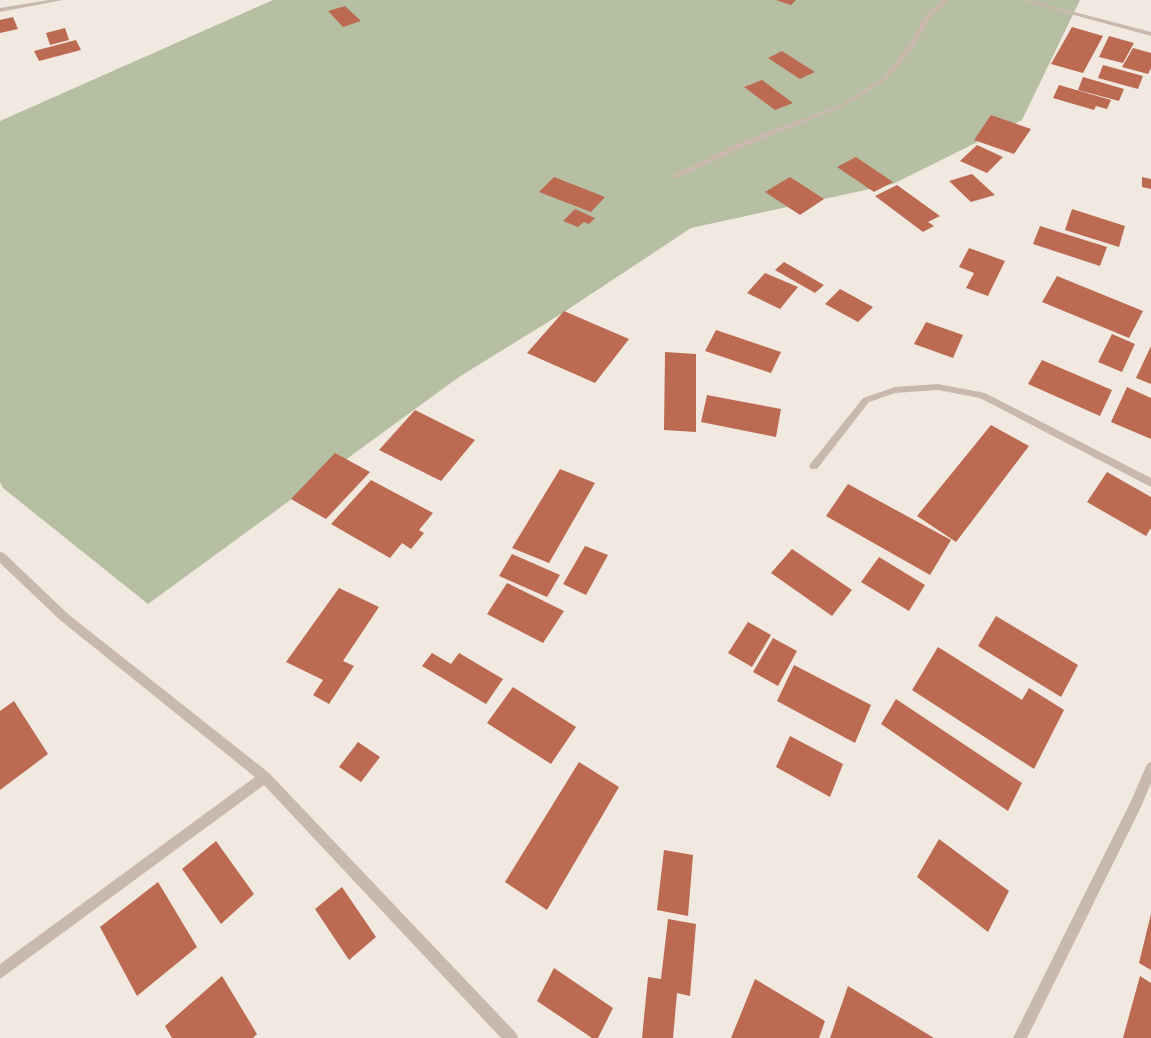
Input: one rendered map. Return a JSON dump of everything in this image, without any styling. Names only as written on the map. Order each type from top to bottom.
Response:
[{"type":"street","points":[[0,10],[60,0]]},
{"type":"street","points":[[675,176],[743,144],[841,106],[885,79],[911,47],[927,17],[946,0]]},
{"type":"street","points":[[1022,0],[1151,34]]},
{"type":"street","points":[[814,466],[866,400],[895,390],[938,387],[982,396],[1151,483]]},
{"type":"street","points":[[0,556],[64,617],[266,777],[511,1038]]},
{"type":"street","points":[[1020,1038],[1137,803],[1151,768]]},
{"type":"street","points":[[0,972],[266,777]]},
{"type":"green space","points":[[273,0],[1080,0],[1022,120],[893,184],[691,228],[564,312],[459,377],[148,604],[3,488],[0,482],[0,121]]},
{"type":"building","points":[[776,0],[796,0],[791,5]]},
{"type":"building","points":[[345,6],[361,21],[343,27],[328,11]]},
{"type":"building","points":[[13,17],[18,29],[0,33],[0,20]]},
{"type":"building","points":[[1072,27],[1103,36],[1083,73],[1051,64]]},
{"type":"building","points":[[65,28],[69,40],[50,45],[46,33]]},
{"type":"building","points":[[1109,36],[1134,43],[1123,63],[1099,57]]},
{"type":"building","points":[[76,40],[81,50],[39,61],[34,51]]},
{"type":"building","points":[[1133,48],[1151,53],[1151,68],[1148,74],[1122,67]]},
{"type":"building","points":[[782,51],[815,72],[800,79],[768,58]]},
{"type":"building","points":[[1103,65],[1143,76],[1138,89],[1098,78]]},
{"type":"building","points":[[1083,77],[1124,89],[1119,101],[1078,90]]},
{"type":"building","points":[[762,80],[793,103],[775,110],[744,87]]},
{"type":"building","points":[[1059,85],[1111,100],[1107,109],[1096,106],[1094,110],[1053,98]]},
{"type":"building","points":[[991,115],[1031,129],[1014,154],[974,140]]},
{"type":"building","points":[[977,145],[1003,157],[987,173],[960,161]]},
{"type":"building","points":[[856,157],[893,182],[874,192],[837,167]]},
{"type":"building","points":[[972,174],[995,195],[971,202],[949,181]]},
{"type":"building","points":[[554,177],[605,197],[591,212],[539,192]]},
{"type":"building","points":[[790,177],[824,199],[800,215],[765,192]]},
{"type":"building","points":[[1142,177],[1151,179],[1151,189],[1142,187]]},
{"type":"building","points":[[897,185],[940,216],[928,222],[934,226],[923,232],[875,196]]},
{"type":"building","points":[[575,209],[595,218],[589,224],[584,222],[578,227],[563,221]]},
{"type":"building","points":[[1072,209],[1125,226],[1119,247],[1065,230]]},
{"type":"building","points":[[1040,226],[1107,247],[1100,266],[1033,244]]},
{"type":"building","points":[[969,248],[1005,261],[988,296],[966,288],[974,273],[959,267]]},
{"type":"building","points":[[784,262],[824,285],[815,293],[775,270]]},
{"type":"building","points":[[765,273],[798,287],[780,309],[747,293]]},
{"type":"building","points":[[1057,276],[1143,311],[1129,338],[1042,302]]},
{"type":"building","points":[[840,289],[873,307],[858,322],[825,304]]},
{"type":"building","points":[[564,311],[629,339],[595,383],[527,353]]},
{"type":"building","points":[[926,322],[963,335],[953,358],[914,344]]},
{"type":"building","points":[[716,330],[781,352],[771,373],[705,351]]},
{"type":"building","points":[[1112,334],[1135,344],[1122,372],[1098,362]]},
{"type":"building","points":[[1151,346],[1151,384],[1136,378]]},
{"type":"building","points":[[665,352],[696,354],[696,432],[664,430]]},
{"type":"building","points":[[1042,360],[1112,390],[1100,416],[1028,384]]},
{"type":"building","points":[[1127,387],[1151,398],[1151,439],[1111,422]]},
{"type":"building","points":[[707,395],[781,409],[776,437],[701,422]]},
{"type":"building","points":[[415,410],[475,440],[441,481],[379,450]]},
{"type":"building","points":[[991,425],[1029,446],[956,542],[917,516]]},
{"type":"building","points":[[335,453],[370,472],[326,519],[291,499]]},
{"type":"building","points":[[560,469],[595,483],[549,563],[512,548]]},
{"type":"building","points":[[1107,472],[1151,497],[1151,528],[1146,536],[1087,502]]},
{"type":"building","points":[[371,480],[433,513],[419,530],[424,533],[411,549],[402,543],[390,558],[331,524]]},
{"type":"building","points":[[848,484],[951,540],[930,575],[826,516]]},
{"type":"building","points":[[585,546],[608,555],[586,595],[563,584]]},
{"type":"building","points":[[792,549],[852,590],[832,616],[771,573]]},
{"type":"building","points":[[512,554],[560,575],[547,597],[499,576]]},
{"type":"building","points":[[879,557],[925,585],[909,611],[861,582]]},
{"type":"building","points":[[507,583],[564,611],[543,643],[487,614]]},
{"type":"building","points":[[339,588],[379,607],[343,661],[354,666],[329,704],[313,695],[323,680],[286,662]]},
{"type":"building","points":[[996,616],[1078,665],[1061,697],[978,646]]},
{"type":"building","points":[[748,622],[771,635],[752,667],[728,653]]},
{"type":"building","points":[[773,638],[797,651],[778,686],[753,672]]},
{"type":"building","points":[[938,647],[1022,700],[1029,688],[1064,710],[1034,769],[912,690]]},
{"type":"building","points":[[432,653],[451,664],[459,653],[503,679],[486,704],[422,666]]},
{"type":"building","points":[[794,665],[871,705],[855,743],[777,701]]},
{"type":"building","points":[[513,687],[576,727],[551,764],[487,723]]},
{"type":"building","points":[[896,699],[1022,783],[1008,811],[881,724]]},
{"type":"building","points":[[14,701],[48,754],[0,790],[0,711]]},
{"type":"building","points":[[790,736],[843,764],[830,797],[776,767]]},
{"type":"building","points":[[358,742],[380,757],[361,782],[339,767]]},
{"type":"building","points":[[579,762],[619,787],[547,910],[505,882]]},
{"type":"building","points":[[939,839],[1009,891],[988,932],[917,877]]},
{"type":"building","points":[[216,841],[254,894],[221,924],[182,869]]},
{"type":"building","points":[[664,850],[693,855],[688,916],[657,910]]},
{"type":"building","points":[[158,882],[197,947],[137,996],[100,927]]},
{"type":"building","points":[[342,887],[376,937],[349,960],[315,909]]},
{"type":"building","points":[[1151,914],[1151,970],[1139,963]]},
{"type":"building","points":[[668,919],[696,924],[690,996],[677,993],[673,1038],[642,1038],[648,977],[661,979]]},
{"type":"building","points":[[554,968],[613,1008],[598,1038],[592,1038],[537,1001]]},
{"type":"building","points":[[222,976],[257,1034],[253,1038],[172,1038],[165,1026]]},
{"type":"building","points":[[1140,976],[1151,983],[1151,1038],[1123,1038]]},
{"type":"building","points":[[755,979],[825,1021],[819,1038],[731,1038]]},
{"type":"building","points":[[848,986],[934,1038],[830,1038]]}]
